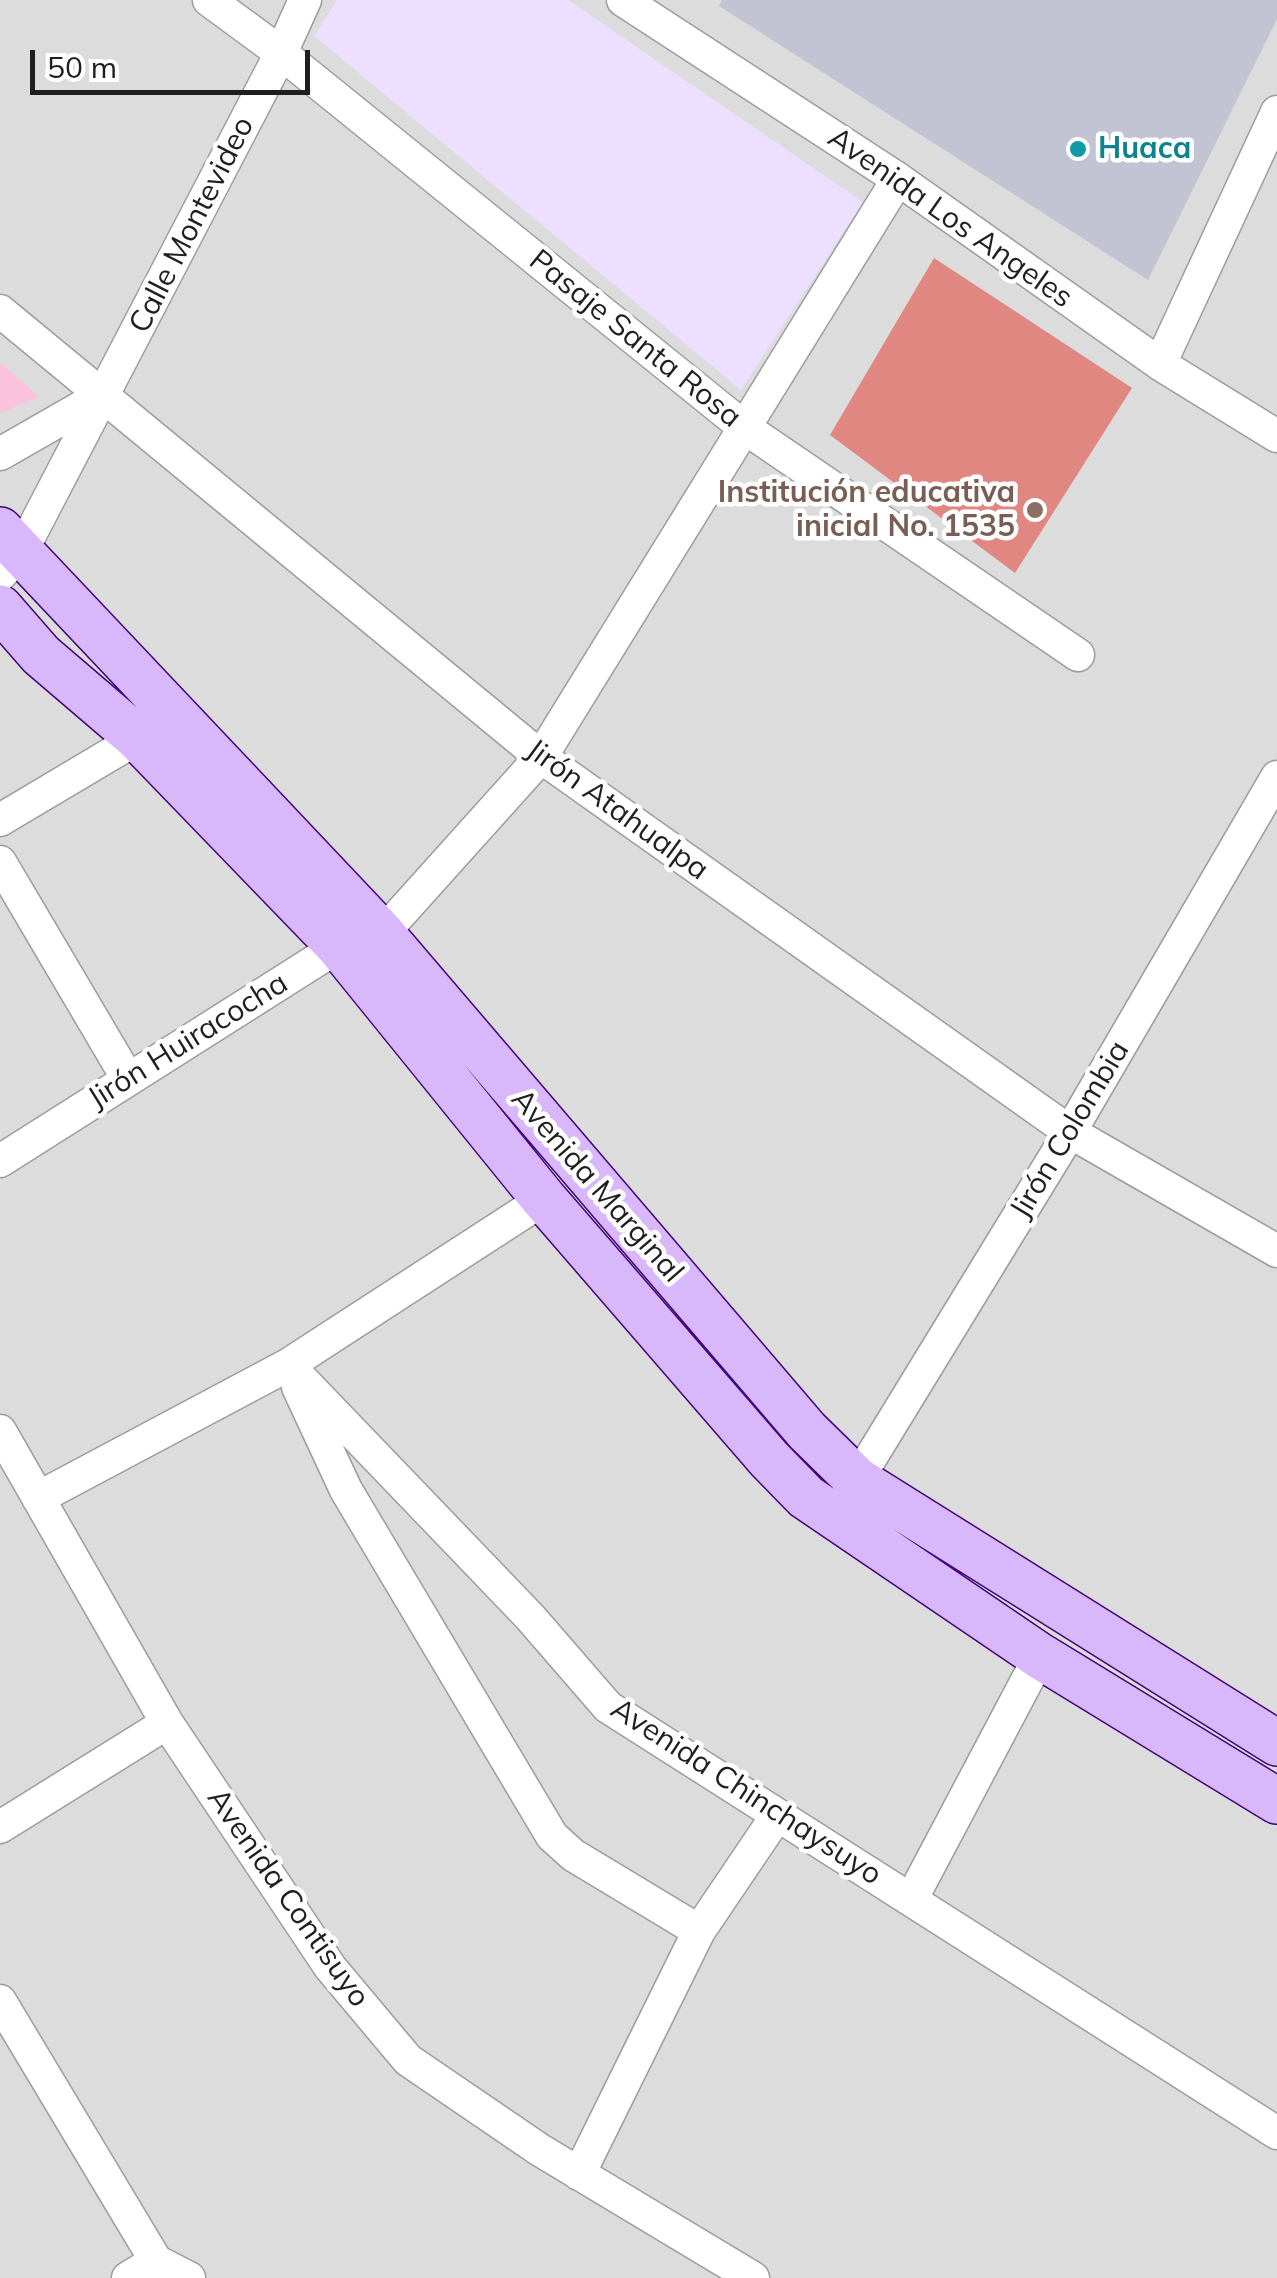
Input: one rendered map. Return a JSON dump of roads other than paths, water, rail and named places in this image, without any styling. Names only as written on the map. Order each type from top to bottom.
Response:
[{"type":"main road","name":"Avenida Marginal","points":[[7,553],[382,934],[807,1431],[857,1480],[1277,1743]]},
{"type":"main road","name":"Avenida Marginal","points":[[0,608],[41,655],[138,738],[339,946],[544,1199],[806,1497],[1040,1656],[1277,1801]]},
{"type":"street","name":"Pasaje Santa Rosa","points":[[209,0],[281,53],[745,428],[1078,655]]},
{"type":"street","name":"Calle Montevideo","points":[[7,553],[103,395],[305,0]]},
{"type":"street","name":"Avenida Los Angeles","points":[[644,6],[1160,364],[1277,436]]},
{"type":"street","points":[[1160,364],[1277,112]]},
{"type":"street","points":[[382,934],[541,757],[898,179]]},
{"type":"street","name":"Jirón Atahualpa","points":[[0,311],[541,757],[1070,1132],[1277,1250]]},
{"type":"street","points":[[0,454],[103,395]]},
{"type":"street","points":[[0,820],[138,738]]},
{"type":"street","name":"Jirón Colombia","points":[[857,1480],[1269,812],[1277,777]]},
{"type":"street","points":[[0,862],[128,1079]]},
{"type":"street","name":"Jirón Huiracocha","points":[[0,1161],[339,946],[382,934]]},
{"type":"street","points":[[38,1498],[288,1364],[544,1199]]},
{"type":"street","points":[[288,1364],[346,1490],[552,1836],[573,1855],[699,1931]]},
{"type":"street","name":"Avenida Chinchaysuyo","points":[[288,1364],[530,1617],[608,1707],[1277,2133]]},
{"type":"street","name":"Avenida Contisuyo","points":[[0,1431],[167,1723],[330,1968],[408,2060],[579,2174],[747,2277]]},
{"type":"street","points":[[912,1898],[1040,1656]]},
{"type":"street","points":[[0,1828],[167,1723]]},
{"type":"street","points":[[579,2174],[699,1931],[776,1817]]},
{"type":"street","points":[[0,2001],[142,2270],[189,2278]]},
{"type":"place","name":"Huaca","points":[[1078,149]]},
{"type":"place","name":"Institución educativa inicial No. 1535","points":[[1035,510]]}]
